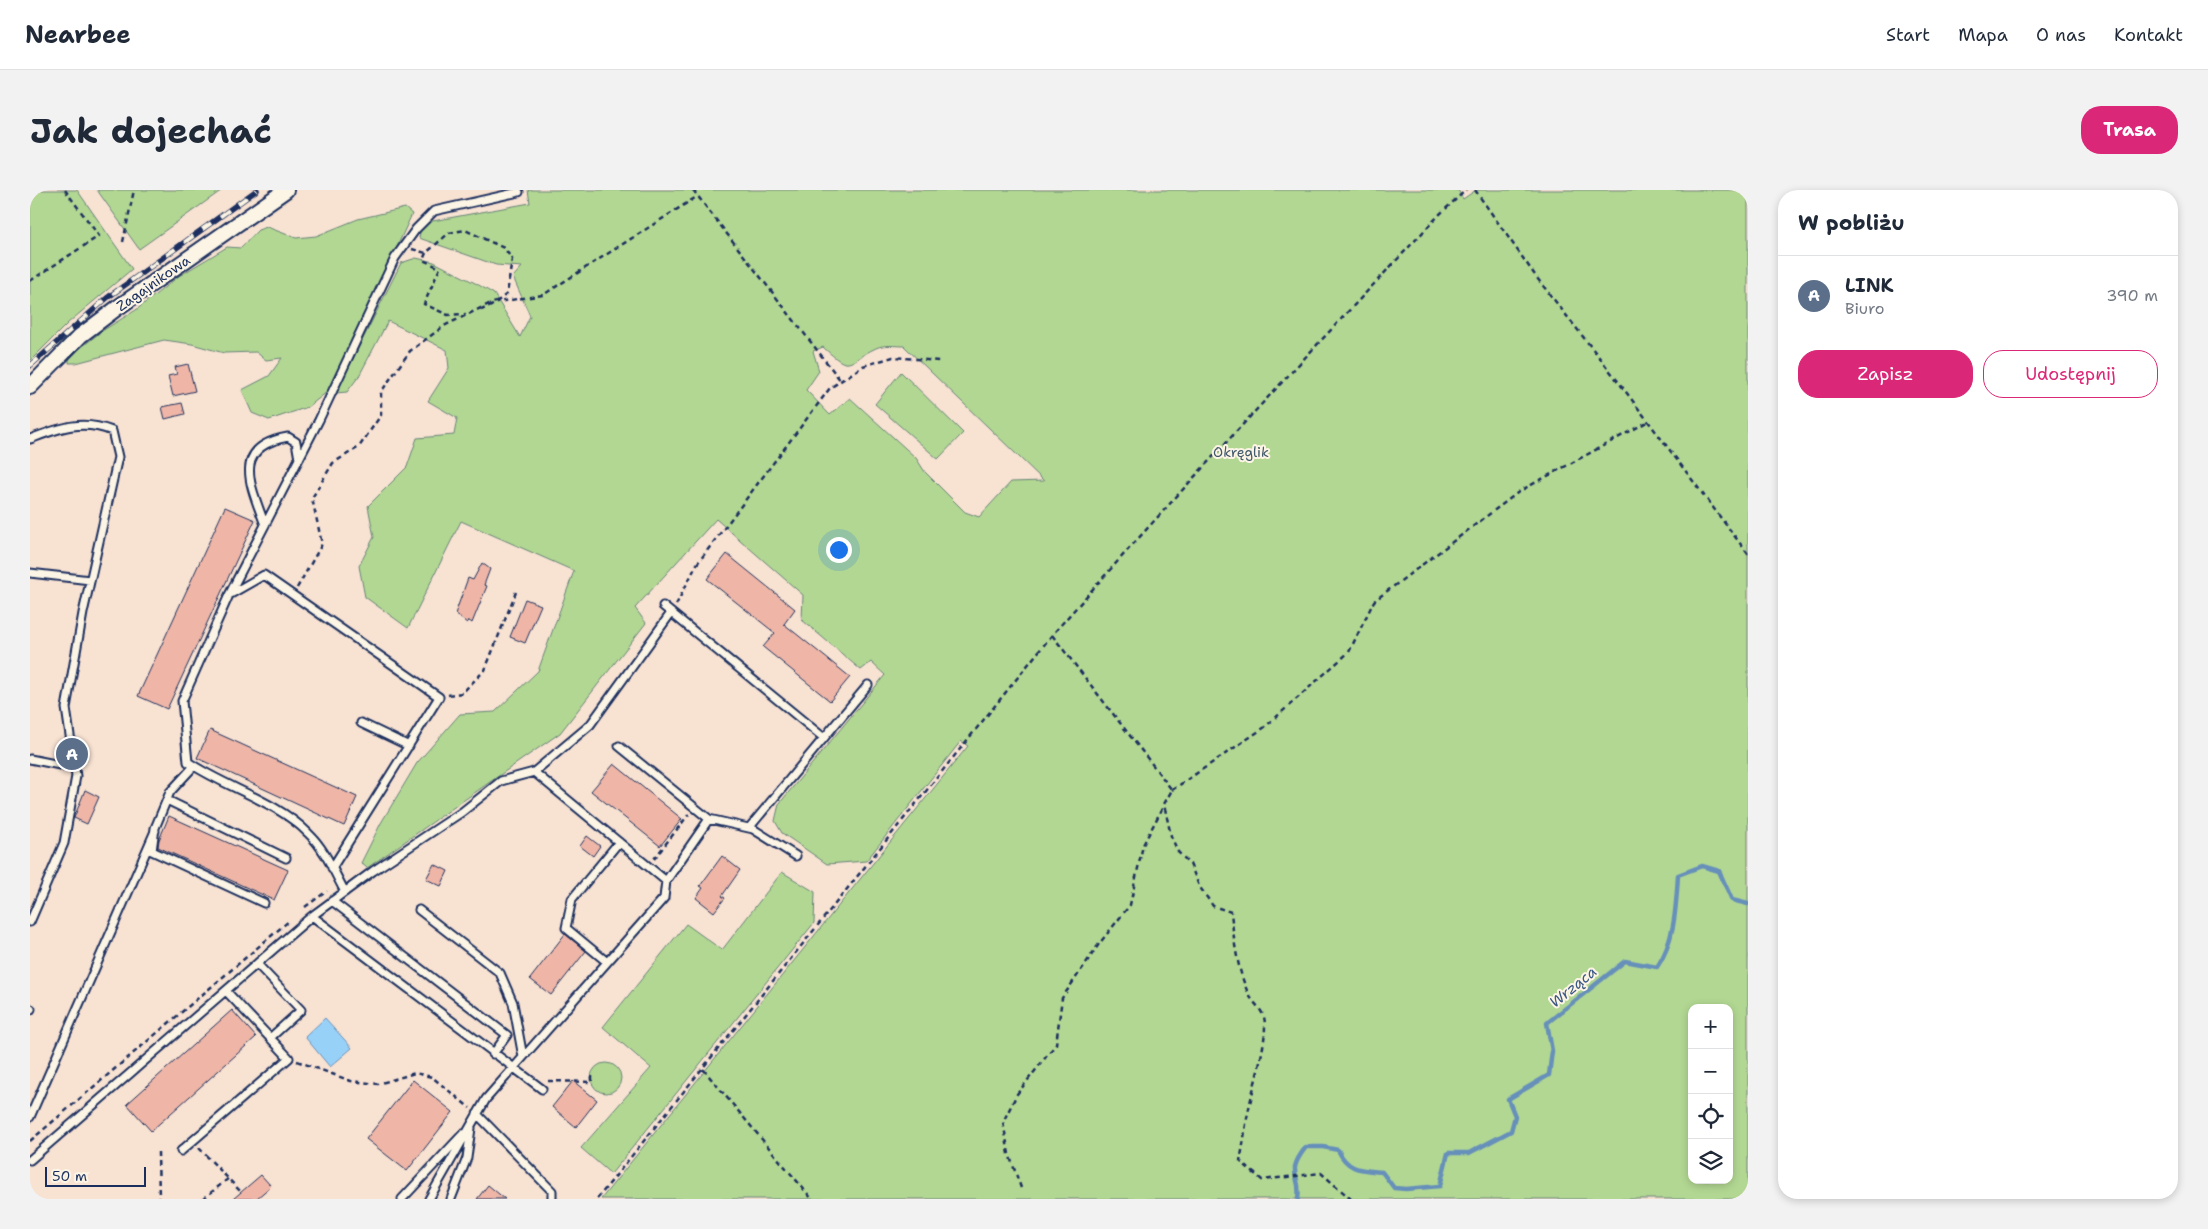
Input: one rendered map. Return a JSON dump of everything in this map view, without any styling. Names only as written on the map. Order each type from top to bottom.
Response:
[{"type":"street","name":"Zagajnikowa","points":[[30,387],[80,336],[286,190]]},
{"type":"lane","points":[[345,892],[309,833],[275,808],[206,775],[188,762],[182,700],[229,595],[299,459],[395,258],[416,229],[434,211],[519,192]]},
{"type":"lane","points":[[30,439],[62,427],[94,424],[112,431],[118,457],[90,580],[66,708],[76,776],[64,843],[30,922]]},
{"type":"lane","points":[[265,525],[254,492],[248,465],[256,450],[270,440],[288,436],[296,442],[299,459]]},
{"type":"lane","points":[[30,573],[90,580]]},
{"type":"lane","points":[[229,595],[264,575],[439,697],[332,868]]},
{"type":"lane","points":[[663,606],[824,738]]},
{"type":"lane","points":[[30,1160],[312,916],[462,812],[502,781],[534,772],[590,724],[671,613]]},
{"type":"lane","points":[[749,828],[868,685]]},
{"type":"lane","points":[[361,723],[409,746]]},
{"type":"lane","points":[[619,746],[709,819],[749,828],[796,856]]},
{"type":"lane","points":[[30,759],[75,768]]},
{"type":"lane","points":[[30,1117],[170,792],[194,766]]},
{"type":"lane","points":[[534,772],[666,880]]},
{"type":"lane","points":[[167,800],[286,858]]},
{"type":"lane","points":[[429,1199],[486,1099],[664,898],[666,880],[709,819]]},
{"type":"lane","points":[[154,831],[152,851],[264,903]]},
{"type":"lane","points":[[607,962],[566,928],[572,899],[619,842]]},
{"type":"lane","points":[[332,901],[507,1035],[493,1054]]},
{"type":"lane","points":[[419,910],[500,973],[513,1003],[523,1057]]},
{"type":"lane","points":[[312,916],[542,1089]]},
{"type":"lane","points":[[257,964],[301,1010],[270,1038]]},
{"type":"lane","points":[[181,1151],[289,1058],[226,991]]},
{"type":"lane","points":[[478,1114],[552,1191],[552,1199]]},
{"type":"lane","points":[[402,1199],[471,1124]]},
{"type":"lane","points":[[451,1199],[467,1158],[471,1124]]},
{"type":"path","points":[[30,281],[99,236],[65,190]]},
{"type":"path","points":[[123,242],[134,190]]},
{"type":"path","points":[[693,190],[841,381]]},
{"type":"path","points":[[597,1199],[1052,635],[1123,554],[1440,214],[1466,190]]},
{"type":"path","points":[[1474,190],[1537,278],[1617,380],[1748,554]]},
{"type":"path","points":[[293,596],[322,544],[312,498],[333,463],[359,447],[381,416],[381,392],[410,352],[444,326],[492,303],[543,295],[698,196]]},
{"type":"path","points":[[466,230],[504,248],[512,259],[506,294],[490,306],[469,314],[448,315],[424,304],[440,268],[424,260],[426,253],[449,233],[466,230]]},
{"type":"path","points":[[404,246],[426,253]]},
{"type":"path","points":[[671,613],[697,564],[830,388],[863,366],[893,357],[939,361]]},
{"type":"path","points":[[1021,1188],[1009,1154],[1003,1122],[1017,1094],[1056,1044],[1062,998],[1099,944],[1130,905],[1143,845],[1172,790],[1266,727],[1349,652],[1374,601],[1520,491],[1647,422]]},
{"type":"path","points":[[439,697],[462,693],[485,670],[516,592]]},
{"type":"path","points":[[1052,635],[1172,790]]},
{"type":"path","points":[[1164,804],[1171,836],[1178,852],[1190,864],[1199,886],[1213,906],[1231,912],[1239,971],[1250,996],[1264,1017],[1257,1080],[1249,1109],[1246,1139],[1240,1161],[1262,1180],[1321,1173],[1351,1199]]},
{"type":"path","points":[[648,866],[694,807]]},
{"type":"path","points":[[302,910],[317,897],[340,883]]},
{"type":"path","points":[[30,1141],[294,916]]},
{"type":"path","points":[[289,1058],[351,1081],[378,1084],[414,1073],[432,1077],[478,1114]]},
{"type":"path","points":[[703,1069],[812,1199]]},
{"type":"path","points":[[530,1080],[592,1082],[592,1076]]},
{"type":"path","points":[[193,1141],[241,1192]]},
{"type":"path","points":[[158,1152],[159,1199]]},
{"type":"path","points":[[203,1199],[229,1178]]},
{"type":"green space","points":[[30,190],[77,190],[132,269],[68,323],[30,361]]},
{"type":"green space","points":[[97,190],[222,190],[139,249]]},
{"type":"green space","name":"Okręglik","points":[[528,190],[1458,190],[1463,199],[1476,190],[1748,190],[1748,1199],[601,1199],[968,746],[961,741],[866,861],[827,864],[782,833],[775,821],[779,804],[885,675],[871,662],[861,670],[802,620],[803,595],[716,519],[635,608],[646,623],[560,733],[367,868],[361,863],[381,823],[417,763],[460,714],[495,712],[538,671],[574,571],[461,521],[408,628],[365,597],[359,566],[374,537],[368,506],[407,467],[417,438],[454,435],[457,418],[428,401],[449,368],[447,350],[388,321],[359,376],[347,392],[336,393],[401,263],[416,258],[434,262],[494,294],[520,337],[530,316],[513,277],[522,267],[496,265],[419,238],[422,223],[530,203]],"holes":[[[904,346],[1044,481],[1011,482],[979,517],[965,512],[925,472],[916,458],[850,398],[830,415],[806,390],[819,371],[813,351],[823,347],[839,361],[849,363],[879,347]]]},
{"type":"green space","points":[[405,208],[412,214],[332,388],[308,407],[269,420],[252,413],[242,390],[269,376],[282,358],[266,360],[256,352],[224,353],[192,344],[164,340],[76,363],[69,363],[69,357],[102,331],[136,310],[179,276],[227,247],[241,248],[258,230],[267,227],[296,238],[316,236],[358,219]]},
{"type":"green space","points":[[901,372],[963,433],[938,459],[875,404]]},
{"type":"green space","points":[[782,872],[815,892],[814,923],[611,1174],[581,1148],[651,1068],[603,1027],[686,924],[722,950]]},
{"type":"green space","points":[[606,1063],[612,1064],[620,1072],[620,1084],[612,1092],[606,1093],[600,1092],[592,1084],[591,1078],[592,1072],[600,1064]]},
{"type":"water","points":[[325,1018],[352,1048],[330,1067],[305,1037]]},
{"type":"building","points":[[188,364],[195,391],[173,396],[168,376],[177,374],[175,367]]},
{"type":"building","points":[[182,403],[185,414],[165,419],[162,407]]},
{"type":"building","points":[[225,507],[255,520],[167,709],[138,696]]},
{"type":"building","points":[[727,554],[795,609],[784,624],[850,677],[830,701],[763,647],[775,633],[707,579]]},
{"type":"building","points":[[482,563],[490,569],[484,585],[487,586],[472,623],[468,620],[467,623],[455,614],[468,578],[473,580]]},
{"type":"building","points":[[525,599],[541,605],[525,643],[510,637]]},
{"type":"building","points":[[210,730],[357,797],[344,826],[197,758]]},
{"type":"building","points":[[614,764],[682,819],[660,846],[591,791]]},
{"type":"building","points":[[85,790],[99,797],[87,824],[74,818]]},
{"type":"building","points":[[169,816],[288,870],[274,900],[158,847]]},
{"type":"building","points":[[587,836],[600,846],[593,856],[580,846]]},
{"type":"building","points":[[722,856],[740,870],[722,896],[725,898],[714,912],[696,898],[703,888],[700,886]]},
{"type":"building","points":[[434,864],[448,871],[441,886],[426,879]]},
{"type":"building","points":[[565,934],[586,951],[551,995],[530,979]]},
{"type":"building","points":[[232,1010],[256,1037],[151,1131],[127,1104]]},
{"type":"building","points":[[413,1080],[453,1112],[407,1171],[366,1139]]},
{"type":"building","points":[[573,1081],[597,1100],[576,1127],[552,1107]]},
{"type":"building","points":[[261,1175],[271,1186],[256,1199],[233,1199]]},
{"type":"building","points":[[488,1185],[505,1199],[477,1199]]},
{"type":"waterway","name":"Wrząca","points":[[1298,1199],[1299,1190],[1295,1169],[1296,1163],[1306,1147],[1323,1147],[1338,1150],[1351,1166],[1361,1170],[1382,1172],[1394,1188],[1406,1189],[1440,1186],[1448,1153],[1469,1153],[1511,1131],[1515,1116],[1508,1099],[1549,1075],[1552,1051],[1547,1023],[1625,961],[1657,967],[1668,946],[1674,923],[1678,875],[1702,866],[1719,871],[1732,900],[1748,904]]},
{"type":"railway","points":[[30,366],[107,298],[257,190]]},
{"type":"place","name":"LINK","points":[[72,754]]}]
